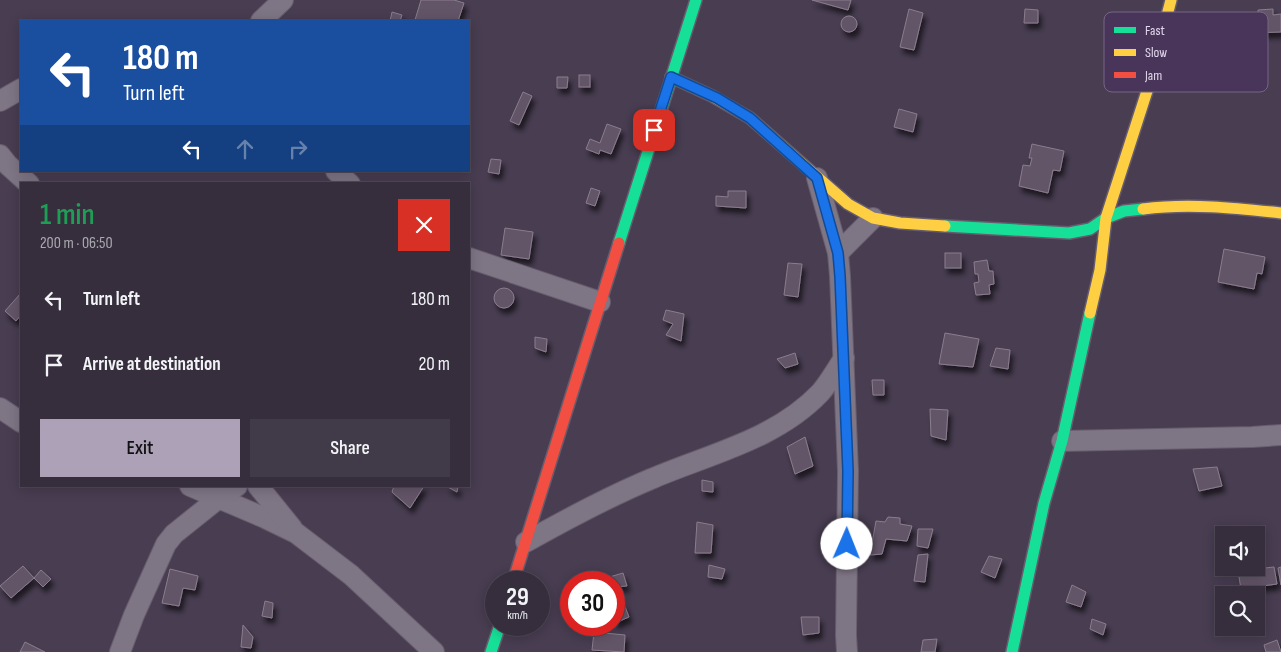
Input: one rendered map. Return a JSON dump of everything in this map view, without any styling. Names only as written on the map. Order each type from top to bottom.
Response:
[{"type":"street","points":[[262,20],[283,0]]},
{"type":"street","points":[[517,571],[696,0]]},
{"type":"street","points":[[671,77],[717,98],[750,118],[848,204],[874,218],[900,224],[1069,233],[1090,229],[1106,218],[1124,211],[1166,206],[1222,207],[1281,213]]},
{"type":"street","points":[[0,101],[20,90]]},
{"type":"street","points":[[1012,652],[1044,503],[1062,440],[1100,270],[1106,218],[1147,92]]},
{"type":"street","points":[[0,155],[27,182]]},
{"type":"street","points":[[337,172],[348,182]]},
{"type":"street","points":[[817,178],[838,253],[848,471],[847,652]]},
{"type":"street","points":[[838,253],[874,218]]},
{"type":"street","points":[[470,258],[600,302]]},
{"type":"street","points":[[526,542],[586,508],[652,478],[747,442],[783,422],[805,407],[821,391],[844,358]]},
{"type":"street","points":[[0,408],[20,421]]},
{"type":"street","points":[[1062,440],[1281,435]]},
{"type":"street","points":[[192,487],[296,533],[351,574],[434,652]]},
{"type":"street","points":[[120,652],[134,614],[166,544],[174,534],[236,487]]},
{"type":"street","points":[[259,487],[296,533]]},
{"type":"street","points":[[492,652],[497,636]]},
{"type":"building","points":[[421,0],[454,0],[464,3],[458,20],[415,20]]},
{"type":"building","points":[[812,0],[851,0],[848,10]]},
{"type":"building","points":[[909,9],[923,13],[914,50],[900,47]]},
{"type":"building","points":[[1025,9],[1038,10],[1038,23],[1024,23]]},
{"type":"building","points":[[1273,9],[1273,15],[1281,14],[1281,32],[1268,32],[1268,12],[1258,12],[1258,10]]},
{"type":"building","points":[[392,12],[402,15],[400,20],[390,20]]},
{"type":"building","points":[[849,16],[855,18],[857,24],[855,30],[849,32],[843,30],[841,24],[843,18]]},
{"type":"building","points":[[579,75],[590,75],[590,87],[579,87]]},
{"type":"building","points":[[557,77],[568,77],[567,88],[557,88]]},
{"type":"building","points":[[523,92],[532,96],[519,125],[510,121]]},
{"type":"building","points":[[899,109],[917,114],[913,132],[894,127]]},
{"type":"building","points":[[607,124],[621,129],[611,154],[600,150],[599,154],[586,149],[590,139],[600,143]]},
{"type":"building","points":[[1032,144],[1064,151],[1060,171],[1053,170],[1048,193],[1019,186],[1023,165],[1030,166],[1032,158],[1029,158]]},
{"type":"building","points":[[491,159],[501,160],[499,174],[488,172]]},
{"type":"building","points":[[591,188],[600,191],[595,206],[586,203]]},
{"type":"building","points":[[728,191],[746,191],[746,208],[716,206],[716,196],[728,197]]},
{"type":"building","points":[[505,228],[533,232],[529,259],[501,255]]},
{"type":"building","points":[[1224,249],[1265,257],[1262,274],[1257,273],[1254,289],[1218,282]]},
{"type":"building","points":[[945,253],[961,253],[961,268],[945,268]]},
{"type":"building","points":[[987,260],[989,271],[993,271],[994,284],[989,285],[990,294],[976,295],[974,283],[979,282],[978,274],[975,274],[974,262]]},
{"type":"building","points":[[788,263],[802,264],[798,297],[784,295]]},
{"type":"building","points":[[504,288],[511,291],[514,298],[511,305],[504,308],[497,305],[494,298],[497,291]]},
{"type":"building","points":[[20,294],[20,316],[16,321],[5,311]]},
{"type":"building","points":[[666,310],[684,314],[681,341],[666,335],[673,324],[663,320]]},
{"type":"building","points":[[945,333],[979,339],[973,367],[939,364]]},
{"type":"building","points":[[535,337],[547,339],[546,352],[535,348]]},
{"type":"building","points":[[996,348],[1010,350],[1008,369],[990,366]]},
{"type":"building","points":[[795,353],[798,364],[785,368],[777,359]]},
{"type":"building","points":[[872,380],[884,380],[884,395],[873,395]]},
{"type":"building","points":[[930,409],[948,410],[946,440],[931,436]]},
{"type":"building","points":[[805,437],[813,466],[795,474],[787,447]]},
{"type":"building","points":[[1217,467],[1222,486],[1199,491],[1193,469]]},
{"type":"building","points":[[702,480],[713,482],[713,492],[702,491]]},
{"type":"building","points":[[394,487],[423,487],[410,508],[392,492]]},
{"type":"building","points":[[448,487],[458,487],[457,492]]},
{"type":"building","points":[[888,517],[900,518],[900,524],[912,526],[907,541],[886,539],[882,554],[870,555],[876,521],[885,522]]},
{"type":"building","points":[[697,522],[713,525],[711,553],[695,553]]},
{"type":"building","points":[[918,529],[933,529],[928,548],[917,546]]},
{"type":"building","points":[[928,554],[925,582],[914,581],[918,555]]},
{"type":"building","points":[[989,556],[1002,559],[995,578],[981,572]]},
{"type":"building","points":[[709,565],[725,569],[722,579],[708,577]]},
{"type":"building","points":[[23,566],[34,578],[11,598],[0,586]]},
{"type":"building","points":[[1274,567],[1277,584],[1240,586],[1239,576],[1265,576],[1265,568]]},
{"type":"building","points":[[1281,567],[1281,585],[1278,568]]},
{"type":"building","points":[[170,569],[198,576],[195,590],[183,588],[179,606],[162,603]]},
{"type":"building","points":[[41,570],[51,579],[43,587],[34,578]]},
{"type":"building","points":[[1072,585],[1086,592],[1081,607],[1066,602]]},
{"type":"building","points":[[265,601],[273,603],[272,618],[262,616]]},
{"type":"building","points":[[625,607],[629,617],[625,619]]},
{"type":"building","points":[[801,617],[819,617],[819,633],[803,635]]},
{"type":"building","points":[[1092,619],[1106,624],[1103,635],[1090,629]]},
{"type":"building","points":[[243,625],[253,637],[251,648],[241,647]]},
{"type":"building","points":[[594,636],[625,636],[624,652],[592,650]]},
{"type":"building","points":[[937,639],[935,652],[921,652],[923,640]]},
{"type":"building","points":[[1277,640],[1281,652],[1266,652],[1264,645]]},
{"type":"building","points":[[25,642],[45,652],[20,652]]},
{"type":"traffic: fast","points":[[619,243],[696,0]]},
{"type":"traffic: fast","points":[[945,226],[1069,233],[1090,229],[1106,218],[1124,211],[1143,209]]},
{"type":"traffic: fast","points":[[1012,652],[1044,503],[1062,441],[1090,313]]},
{"type":"traffic: fast","points":[[491,652],[496,636]]},
{"type":"traffic: slow","points":[[1168,12],[1171,0]]},
{"type":"traffic: slow","points":[[671,77],[712,96],[750,118],[848,204],[873,218],[900,223],[945,226]]},
{"type":"traffic: slow","points":[[1090,313],[1100,270],[1106,218],[1147,92]]},
{"type":"traffic: slow","points":[[1143,209],[1195,206],[1281,213]]},
{"type":"traffic: jam","points":[[516,571],[619,243]]},
{"type":"route","points":[[654,130],[671,77],[736,108],[750,118],[817,178],[838,253],[840,276],[848,471],[847,544]]}]
